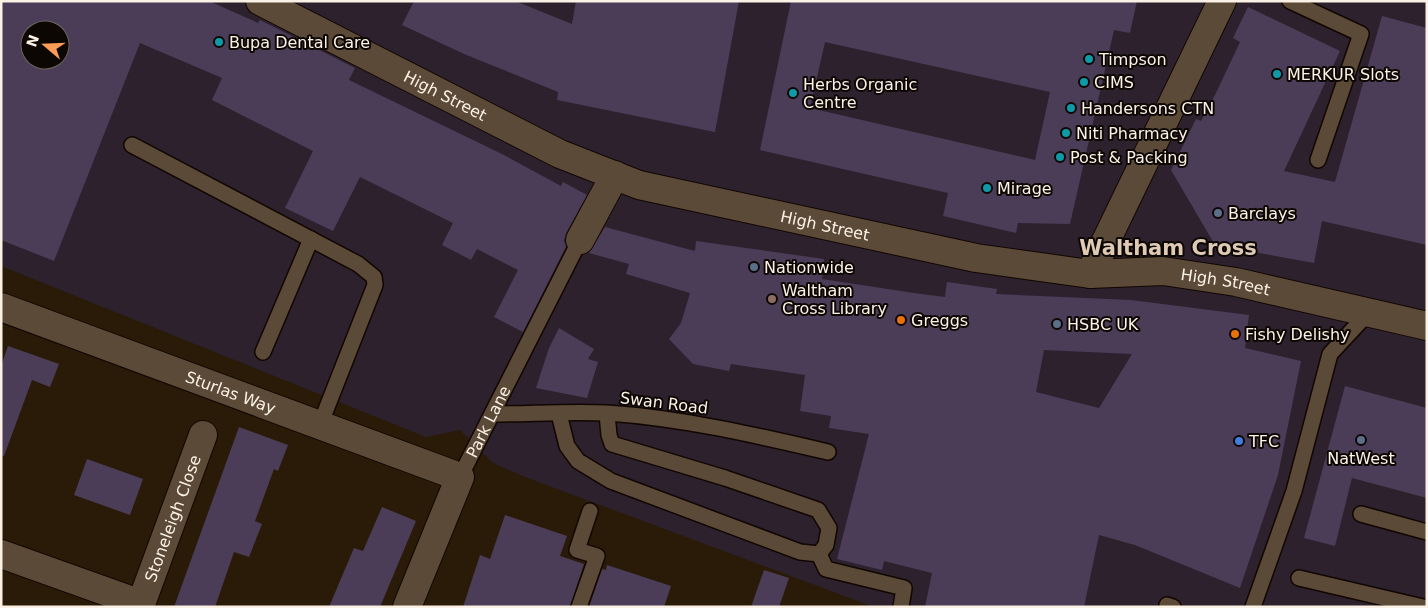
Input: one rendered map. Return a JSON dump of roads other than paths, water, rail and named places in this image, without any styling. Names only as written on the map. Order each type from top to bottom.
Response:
[{"type":"street","name":"High Street","points":[[260,1],[560,154],[639,185],[976,258],[1090,274],[1163,271],[1236,282],[1370,311],[1427,326]]},
{"type":"street","points":[[1090,274],[1222,1]]},
{"type":"street","points":[[580,240],[615,175]]},
{"type":"street","name":"Sturlas Way","points":[[1,307],[460,477]]},
{"type":"street","name":"Stoneleigh Close","points":[[1,554],[141,604],[203,435]]},
{"type":"street","name":"Park Lane","points":[[407,607],[460,477]]},
{"type":"lane","points":[[1290,1],[1361,34],[1318,160]]},
{"type":"lane","points":[[132,145],[358,264],[374,277],[375,285],[320,425]]},
{"type":"lane","points":[[263,352],[311,239]]},
{"type":"lane","name":"Park Lane","points":[[460,477],[580,240]]},
{"type":"lane","points":[[1253,607],[1294,491],[1330,354],[1370,311]]},
{"type":"lane","name":"Swan Road","points":[[493,414],[607,414],[671,420],[732,429],[828,452]]},
{"type":"lane","points":[[559,414],[567,446],[578,461],[611,480],[800,552],[819,554]]},
{"type":"lane","points":[[607,414],[612,444],[724,478],[818,510],[830,528],[826,545],[819,554]]},
{"type":"lane","points":[[579,607],[597,556],[577,550],[590,511]]},
{"type":"lane","points":[[1361,514],[1427,532]]},
{"type":"lane","points":[[819,554],[826,569],[904,588],[901,607]]},
{"type":"lane","points":[[1299,578],[1423,607]]},
{"type":"place","name":"Bupa Dental Care","points":[[219,42]]},
{"type":"place","name":"Timpson","points":[[1089,59]]},
{"type":"place","name":"MERKUR Slots","points":[[1277,74]]},
{"type":"place","name":"CIMS","points":[[1084,82]]},
{"type":"place","name":"Herbs Organic Centre","points":[[793,93]]},
{"type":"place","name":"Handersons CTN","points":[[1071,108]]},
{"type":"place","name":"Niti Pharmacy","points":[[1066,133]]},
{"type":"place","name":"Post & Packing","points":[[1060,157]]},
{"type":"place","name":"Mirage","points":[[987,188]]},
{"type":"place","name":"Barclays","points":[[1218,213]]},
{"type":"place","name":"Nationwide","points":[[754,267]]},
{"type":"place","name":"Waltham Cross Library","points":[[772,299]]},
{"type":"place","name":"Greggs","points":[[901,320]]},
{"type":"place","name":"HSBC UK","points":[[1057,324]]},
{"type":"place","name":"Fishy Delishy","points":[[1235,334]]},
{"type":"place","name":"NatWest","points":[[1361,440]]},
{"type":"place","name":"TFC","points":[[1239,441]]},
{"type":"district","name":"Waltham Cross","points":[[1168,248]]}]
